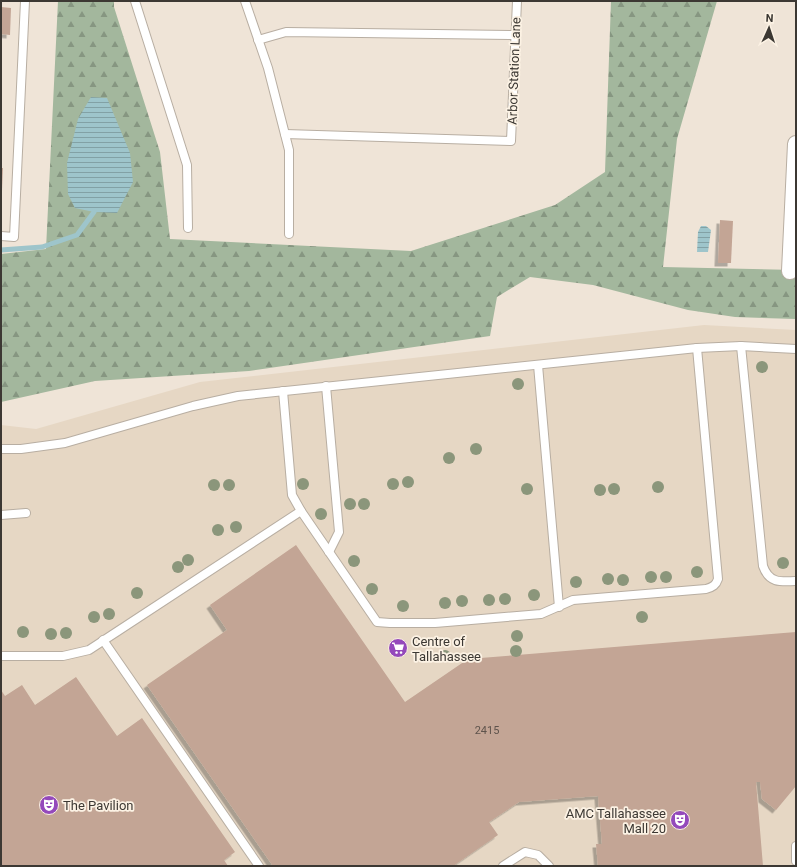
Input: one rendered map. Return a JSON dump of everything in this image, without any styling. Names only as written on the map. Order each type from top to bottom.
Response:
[{"type":"street","points":[[790,271],[796,144]]},
{"type":"lane","points":[[1,236],[14,237],[24,1]]},
{"type":"lane","points":[[135,1],[187,164],[188,228]]},
{"type":"lane","points":[[245,1],[268,68],[289,150],[289,234]]},
{"type":"lane","name":"Arbor Station Lane","points":[[285,134],[511,142],[517,1]]},
{"type":"lane","points":[[258,40],[286,32],[516,35]]},
{"type":"lane","points":[[741,346],[763,566],[766,574],[772,579],[796,581]]},
{"type":"lane","points":[[1,449],[65,443],[193,406],[238,396],[697,348],[741,346],[796,349]]},
{"type":"lane","points":[[283,391],[292,495],[301,511],[377,622],[435,623],[541,614],[573,600],[706,589],[712,588],[716,584],[718,579],[697,348]]},
{"type":"lane","points":[[538,365],[559,607]]},
{"type":"lane","points":[[326,386],[339,532],[329,552]]},
{"type":"lane","points":[[1,656],[63,656],[89,650],[301,511]]},
{"type":"lane","points":[[1,515],[26,513]]},
{"type":"lane","points":[[104,640],[259,866]]},
{"type":"lane","points":[[796,846],[796,861]]},
{"type":"lane","points":[[503,866],[524,852],[538,855],[549,866]]},
{"type":"shaded area","name":"Centre of Tallahassee","points":[[704,325],[796,330],[796,866],[1,866],[1,425],[36,429],[200,382]]},
{"type":"green space","points":[[58,1],[114,1],[114,7],[160,152],[170,239],[411,251],[555,205],[605,172],[611,1],[717,1],[677,139],[663,267],[796,270],[796,319],[735,317],[688,310],[593,285],[530,277],[497,297],[490,336],[249,371],[95,381],[1,402],[1,254],[46,249]]},
{"type":"water","points":[[91,97],[107,98],[130,153],[133,182],[117,213],[94,212],[75,208],[68,194],[67,163],[78,119]]},
{"type":"water","points":[[701,226],[706,226],[711,230],[708,252],[697,252],[698,232]]},
{"type":"building","points":[[1,7],[11,8],[10,35],[1,34]]},
{"type":"building","points":[[1,168],[3,168],[2,191],[1,191]]},
{"type":"building","points":[[720,220],[733,221],[731,263],[718,263]]},
{"type":"building","points":[[296,545],[405,702],[468,659],[796,632],[796,786],[776,810],[762,799],[760,782],[756,782],[763,866],[598,866],[596,844],[602,844],[598,796],[519,802],[489,822],[498,835],[453,866],[273,866],[147,685],[227,630],[210,605]]},
{"type":"building","points":[[76,677],[117,736],[142,718],[235,852],[224,860],[228,866],[1,866],[1,690],[5,696],[22,685],[35,705]]},
{"type":"waterway","points":[[1,250],[42,247],[77,235],[94,212]]},
{"type":"place","name":"Centre of Tallahassee","points":[[398,648]]},
{"type":"place","name":"The Pavilion","points":[[49,805]]},
{"type":"place","name":"AMC Tallahassee Mall 20","points":[[680,820]]}]
